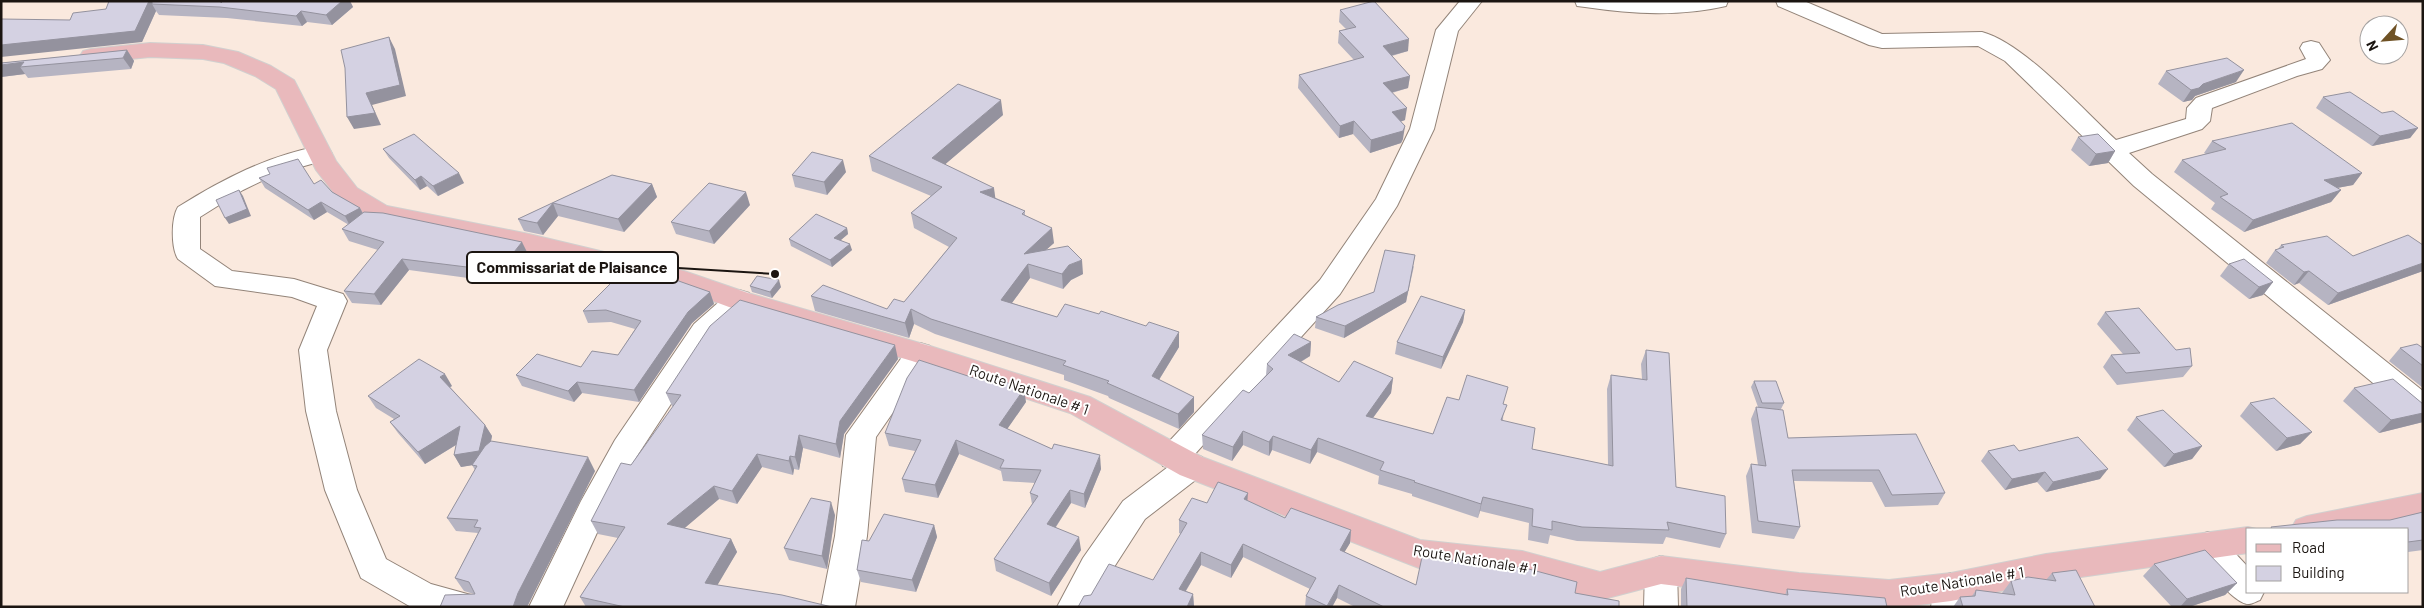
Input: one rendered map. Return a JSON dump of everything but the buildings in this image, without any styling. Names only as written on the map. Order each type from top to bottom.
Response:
[{"type":"main road","name":"Route Nationale # 1","points":[[71,58],[150,50],[203,52],[230,57],[263,71],[286,85],[320,154],[348,194],[380,213],[583,256],[684,280],[739,300],[920,353],[1080,405],[1182,462],[1419,554],[1522,565],[1600,586],[1661,570],[1799,587],[1950,597],[2046,568],[2246,540]]},
{"type":"main road","points":[[2313,528],[2423,506]]},
{"type":"street","points":[[1074,607],[1095,568],[1134,510],[1182,462],[1330,287],[1388,200],[1422,129],[1447,30],[1472,1]]},
{"type":"street","points":[[1585,1],[1655,7],[1691,7],[1718,1]]},
{"type":"street","points":[[1786,1],[1869,38],[1882,41],[1982,39],[1996,45],[2013,56],[2111,150],[2211,238],[2423,408]]},
{"type":"street","points":[[2111,150],[2194,124],[2198,121],[2199,108],[2204,103],[2289,71],[2314,64],[2319,60],[2311,48]]},
{"type":"street","points":[[320,154],[294,158],[220,192],[188,213],[187,253],[225,279],[294,288],[333,301],[313,350],[321,411],[341,490],[373,568],[424,597],[466,607]]},
{"type":"street","points":[[546,607],[592,510],[626,448],[704,331],[739,300]]},
{"type":"street","points":[[838,607],[851,536],[861,435],[920,353]]},
{"type":"street","points":[[2208,546],[2246,589]]},
{"type":"street","points":[[1661,570],[1661,607]]},
{"type":"street","points":[[2250,593],[2263,607]]},
{"type":"place","name":"Commissariat de Plaisance","points":[[775,274]]}]
